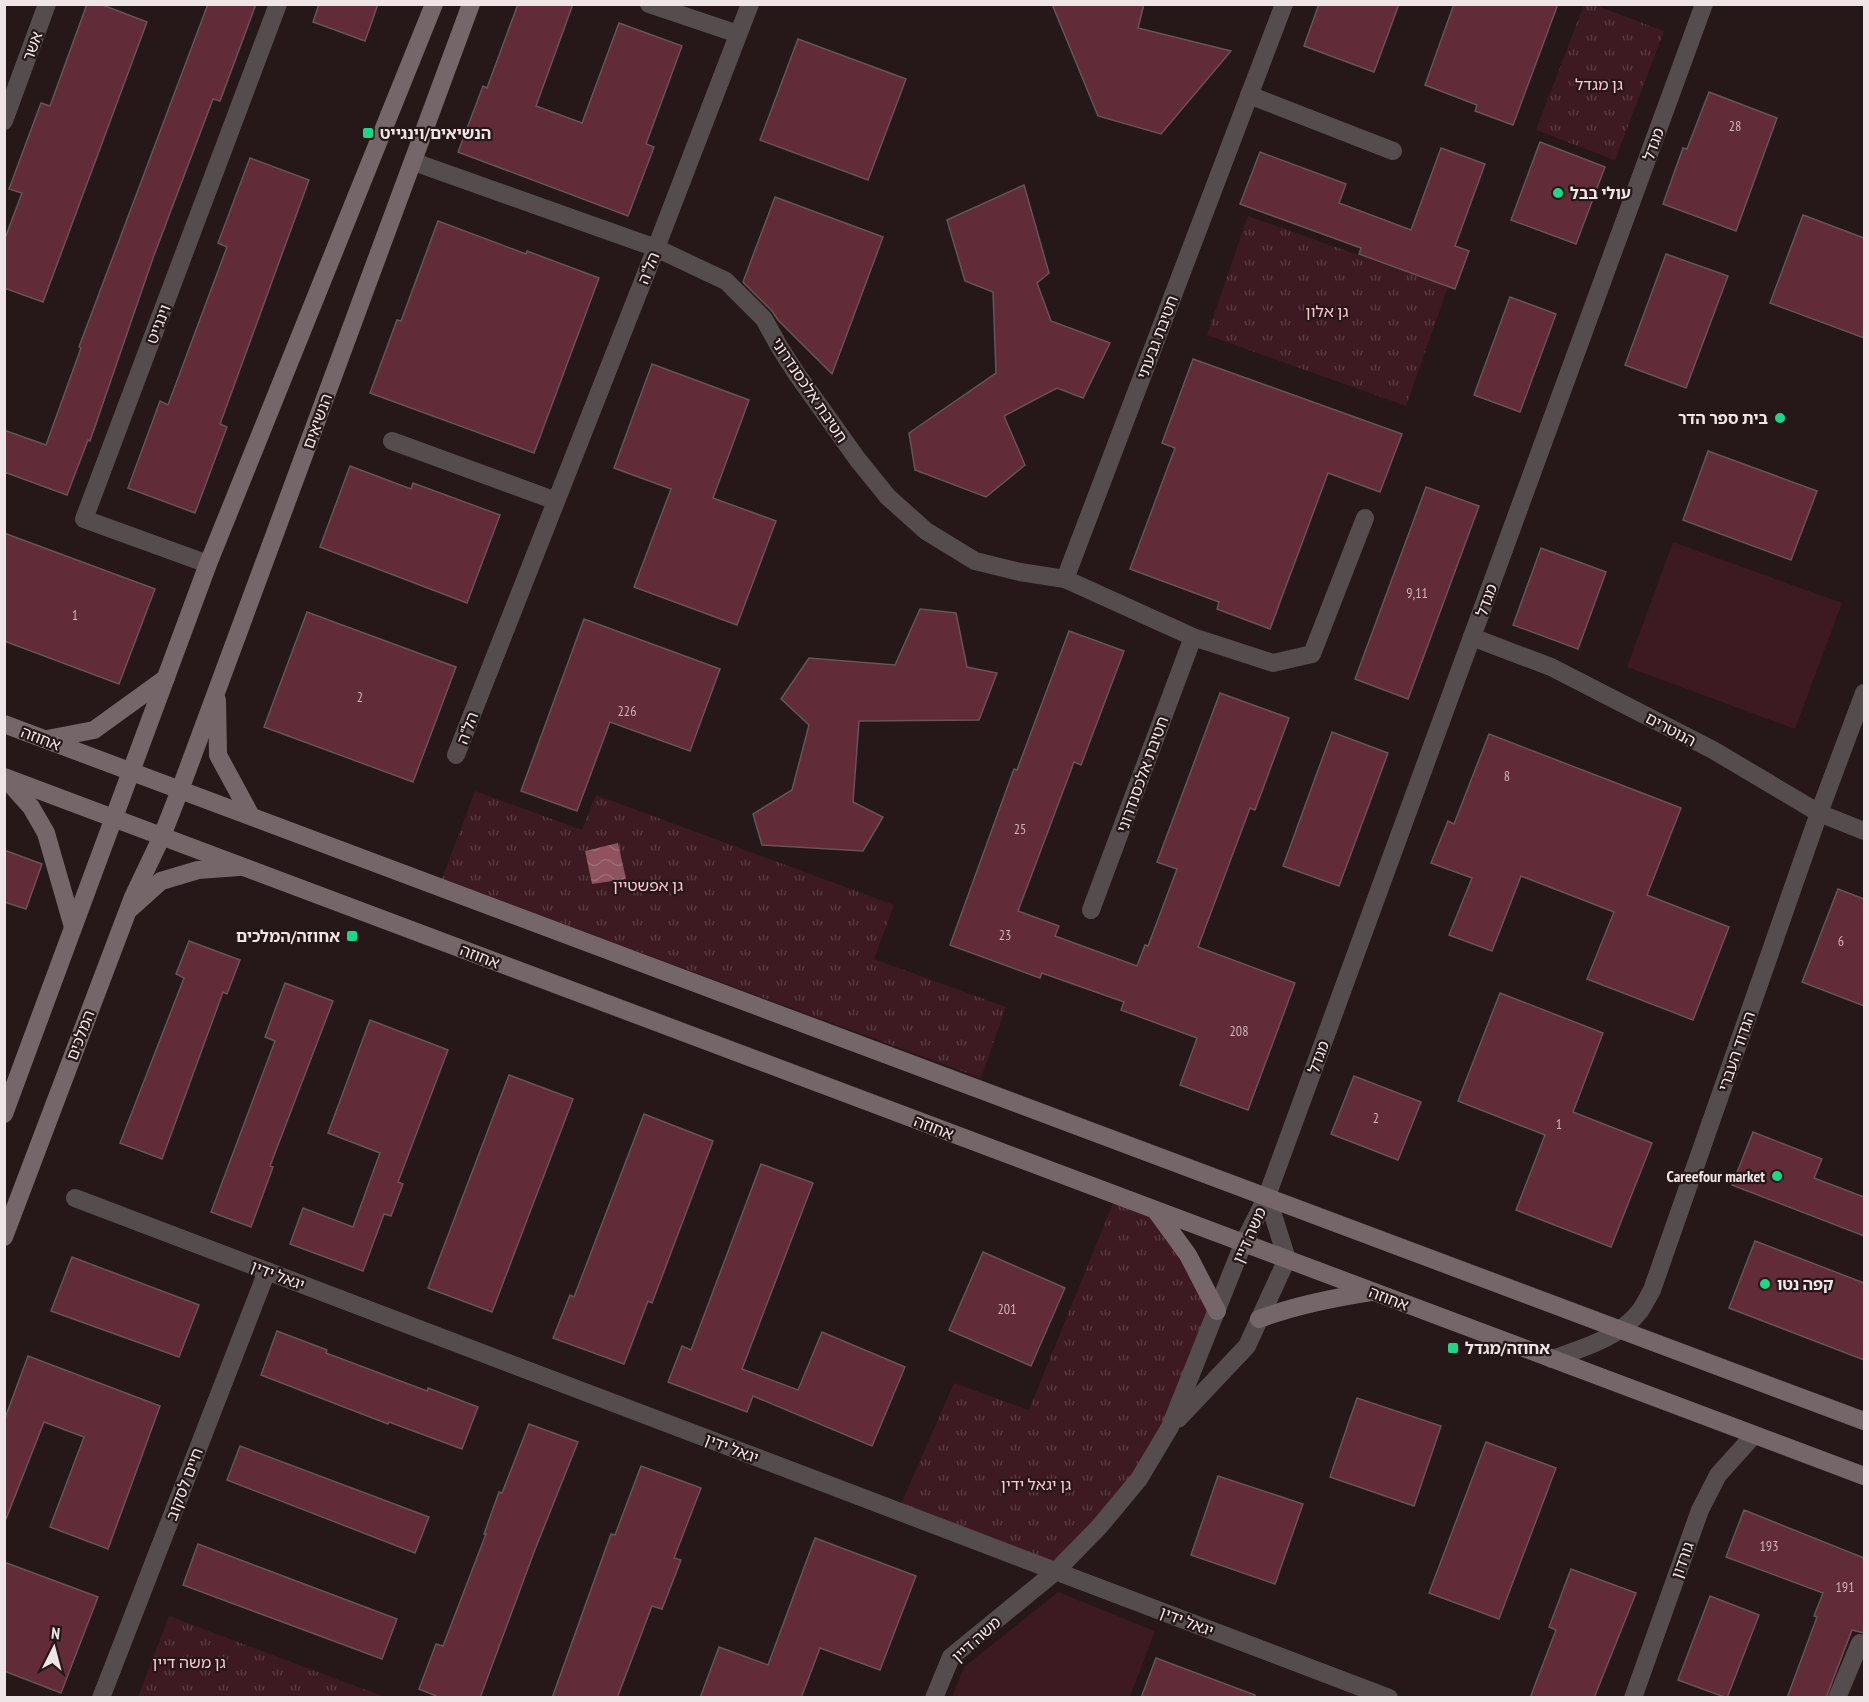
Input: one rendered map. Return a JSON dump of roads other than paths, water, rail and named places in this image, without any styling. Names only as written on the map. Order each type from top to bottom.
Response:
[{"type":"main road","points":[[4,1114],[9,1085],[73,927],[208,564],[434,4]]},
{"type":"main road","name":"הנשיאים","points":[[162,837],[471,4]]},
{"type":"main road","points":[[46,739],[94,730],[166,678]]},
{"type":"main road","points":[[217,691],[218,755],[251,816]]},
{"type":"main road","name":"אחוזה","points":[[4,724],[1864,1421]]},
{"type":"main road","points":[[4,777],[31,807],[46,833],[73,927]]},
{"type":"main road","name":"אחוזה","points":[[4,777],[1864,1476]]},
{"type":"main road","name":"המלכים","points":[[4,1237],[133,897],[162,837]]},
{"type":"main road","points":[[128,911],[161,881],[198,870],[244,867]]},
{"type":"main road","points":[[1156,1211],[1188,1255],[1218,1311]]},
{"type":"main road","points":[[1259,1319],[1323,1299],[1373,1292]]},
{"type":"street","name":"אשר","points":[[4,121],[47,4]]},
{"type":"street","name":"וינגייט","points":[[208,564],[84,519],[278,4]]},
{"type":"street","points":[[649,4],[738,34]]},
{"type":"street","name":"הל\"ה","points":[[456,754],[750,4]]},
{"type":"street","name":"חטיבת גבעתי","points":[[1065,579],[1284,4]]},
{"type":"street","name":"מגדל","points":[[1267,1196],[1704,4]]},
{"type":"street","points":[[1249,95],[1393,151]]},
{"type":"street","name":"חטיבת אלכסנדרוני","points":[[414,162],[656,248],[726,281],[764,319],[785,356],[858,460],[888,497],[926,531],[975,561],[1020,572],[1065,579],[1193,637],[1273,663],[1312,654],[1365,518]]},
{"type":"street","points":[[392,441],[556,501]]},
{"type":"street","name":"חטיבת אלכסנדרוני","points":[[1091,910],[1193,637]]},
{"type":"street","name":"הנוטרים","points":[[1472,637],[1570,676],[1713,750],[1819,813],[1864,831]]},
{"type":"street","name":"הגדוד העברי","points":[[1552,1359],[1586,1347],[1621,1330],[1639,1311],[1652,1290],[1819,813],[1864,693]]},
{"type":"street","name":"משה דיין","points":[[934,1698],[951,1657],[1056,1571],[1099,1527],[1139,1479],[1170,1427],[1244,1244],[1267,1196]]},
{"type":"street","name":"משה דיין","points":[[1170,1427],[1247,1346],[1287,1259],[1267,1196]]},
{"type":"street","name":"יגאל ידין","points":[[75,1198],[1389,1698]]},
{"type":"street","name":"חיים לסקוב","points":[[101,1698],[267,1271]]},
{"type":"street","name":"גורדון","points":[[1633,1698],[1700,1510],[1718,1475],[1754,1435]]},
{"type":"street","points":[[1838,1698],[1860,1643],[1864,1644]]},
{"type":"water","points":[[618,843],[626,879],[592,884],[585,851]]},
{"type":"place","name":"הנשיאים/וינגייט","points":[[368,133]]},
{"type":"place","name":"עולי בבל","points":[[1558,193]]},
{"type":"place","name":"בית ספר הדר","points":[[1780,418]]},
{"type":"place","name":"אחוזה/המלכים","points":[[352,936]]},
{"type":"place","name":"Careefour market","points":[[1777,1176]]},
{"type":"place","name":"קפה נטו","points":[[1765,1284]]},
{"type":"place","name":"אחוזה/מגדל","points":[[1453,1348]]},
{"type":"park label","name":"גן מגדל","points":[[1599,84]]},
{"type":"park label","name":"גן אלון","points":[[1327,311]]},
{"type":"park label","name":"גן אפשטיין","points":[[648,885]]},
{"type":"park label","name":"גן יגאל ידין","points":[[1036,1484]]},
{"type":"park label","name":"גן משה דיין","points":[[189,1662]]}]
